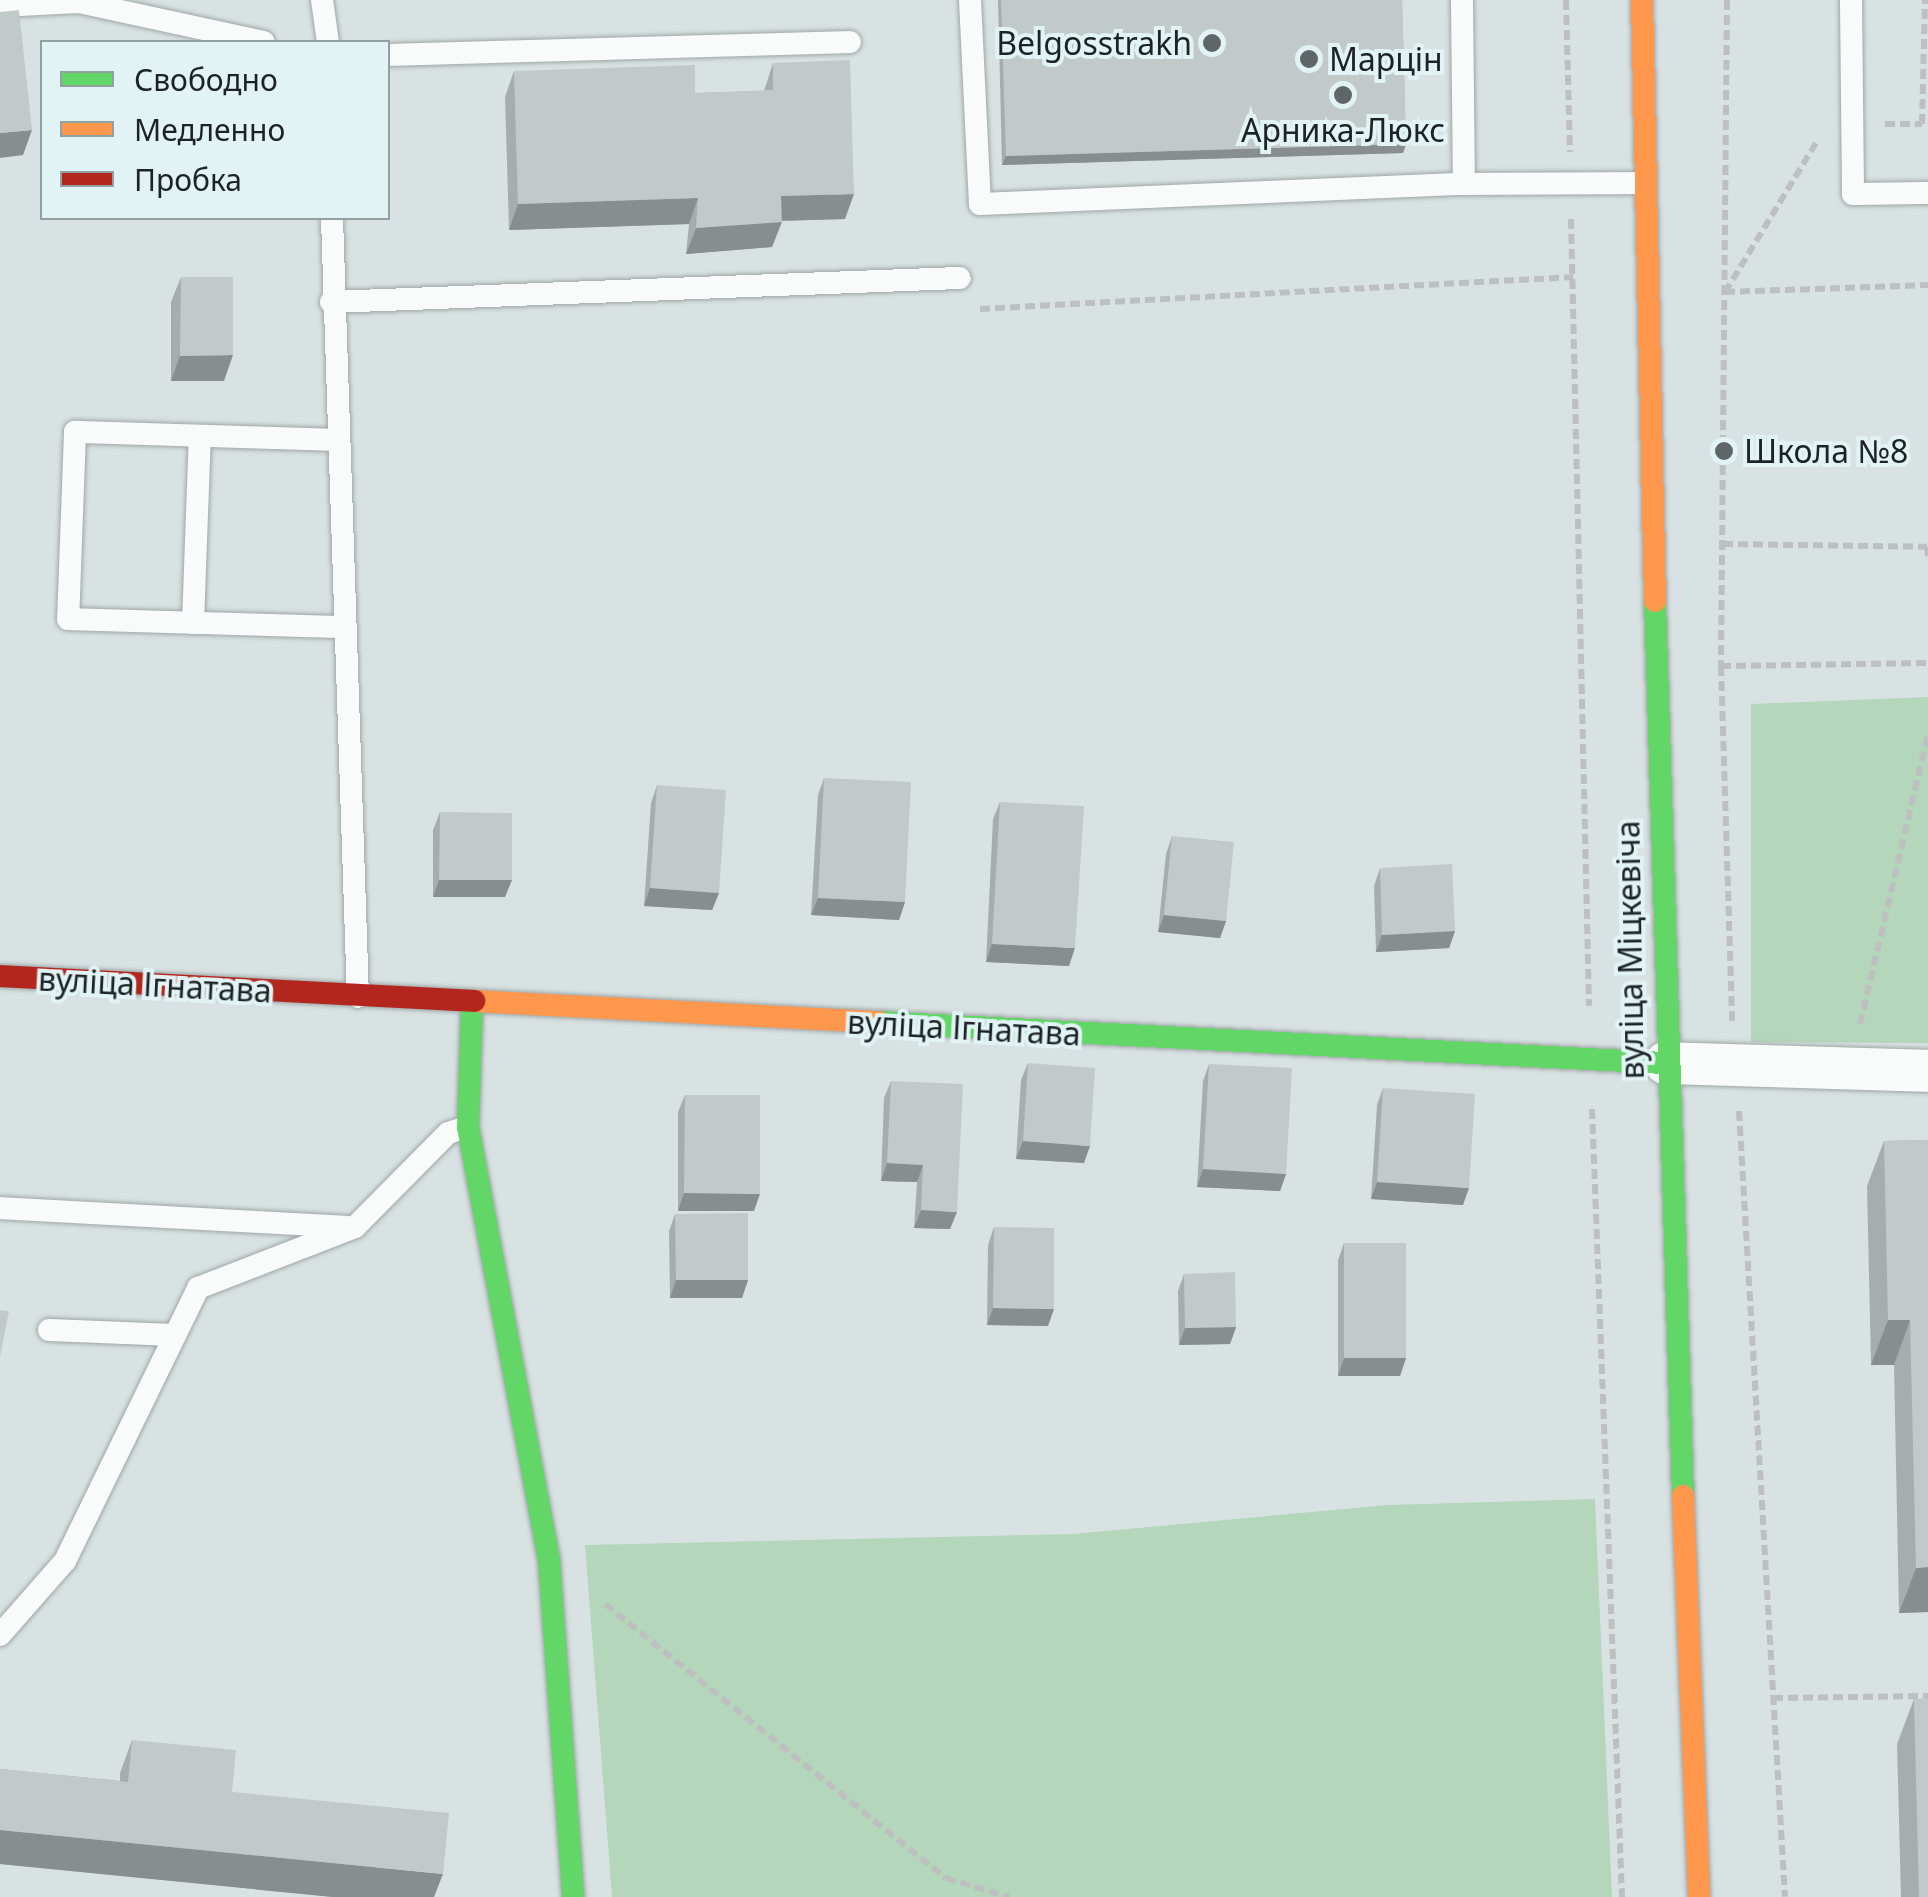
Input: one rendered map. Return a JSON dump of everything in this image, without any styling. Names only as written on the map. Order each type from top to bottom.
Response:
[{"type":"street","name":"вуліца Міцкевіча","points":[[1642,0],[1664,1063],[1699,1897]]},
{"type":"street","name":"вуліца Ігнатава","points":[[0,976],[1591,1062],[1928,1071]]},
{"type":"street","points":[[472,1002],[468,1127],[549,1560],[572,1897]]},
{"type":"lane","points":[[322,0],[328,40]]},
{"type":"lane","points":[[970,0],[980,204],[1464,184],[1644,183]]},
{"type":"lane","points":[[1462,0],[1464,184]]},
{"type":"lane","points":[[1851,0],[1852,194],[1928,193]]},
{"type":"lane","points":[[0,6],[80,2],[255,40]]},
{"type":"lane","points":[[390,55],[850,42]]},
{"type":"lane","points":[[332,220],[331,302],[358,996]]},
{"type":"lane","points":[[331,302],[960,278]]},
{"type":"lane","points":[[336,440],[75,432],[68,618],[344,627]]},
{"type":"lane","points":[[194,623],[200,436]]},
{"type":"lane","points":[[0,1635],[65,1561],[198,1288],[355,1227],[448,1133],[468,1127]]},
{"type":"lane","points":[[0,1208],[355,1227]]},
{"type":"lane","points":[[48,1330],[175,1335]]},
{"type":"path","points":[[1566,0],[1591,1062],[1622,1897]]},
{"type":"path","points":[[1726,0],[1721,666],[1724,904],[1785,1897]]},
{"type":"path","points":[[959,310],[1572,277]]},
{"type":"path","points":[[1723,544],[1927,548],[1928,556]]},
{"type":"path","points":[[1721,666],[1928,663]]},
{"type":"path","points":[[1849,1069],[1928,733]]},
{"type":"path","points":[[549,1560],[946,1878],[1009,1897]]},
{"type":"path","points":[[1773,1698],[1928,1696]]},
{"type":"green space","points":[[1928,697],[1928,1043],[1751,1042],[1751,704]]},
{"type":"green space","points":[[1595,1499],[1612,1897],[612,1897],[585,1545],[1073,1534],[1388,1505]]},
{"type":"building","points":[[1001,0],[1402,0],[1406,144],[1006,156]]},
{"type":"building","points":[[19,10],[32,130],[0,133],[0,12]]},
{"type":"building","points":[[850,60],[854,194],[781,196],[782,222],[696,228],[698,198],[518,204],[514,71],[695,65],[695,93],[773,90],[773,63]]},
{"type":"building","points":[[181,277],[233,277],[233,355],[180,356]]},
{"type":"building","points":[[824,778],[911,782],[905,902],[818,898]]},
{"type":"building","points":[[657,785],[726,790],[719,893],[650,888]]},
{"type":"building","points":[[1000,802],[1084,806],[1075,948],[992,944]]},
{"type":"building","points":[[440,812],[512,813],[512,880],[439,880]]},
{"type":"building","points":[[1172,836],[1234,842],[1226,921],[1164,915]]},
{"type":"building","points":[[1452,864],[1455,931],[1382,935],[1380,868]]},
{"type":"building","points":[[1028,1063],[1095,1068],[1090,1146],[1023,1141]]},
{"type":"building","points":[[1209,1064],[1292,1068],[1286,1174],[1203,1169]]},
{"type":"building","points":[[891,1081],[963,1084],[957,1212],[921,1210],[923,1165],[887,1163]]},
{"type":"building","points":[[1383,1088],[1475,1094],[1469,1188],[1377,1182]]},
{"type":"building","points":[[685,1095],[760,1095],[760,1194],[684,1193]]},
{"type":"building","points":[[1928,1140],[1928,1567],[1916,1568],[1910,1320],[1888,1320],[1884,1141]]},
{"type":"building","points":[[748,1213],[748,1280],[676,1280],[675,1214]]},
{"type":"building","points":[[994,1227],[1054,1228],[1054,1309],[993,1308]]},
{"type":"building","points":[[1344,1243],[1406,1243],[1406,1358],[1344,1358]]},
{"type":"building","points":[[1235,1272],[1236,1327],[1185,1328],[1184,1274]]},
{"type":"building","points":[[0,1310],[9,1311],[0,1357]]},
{"type":"building","points":[[1928,1698],[1928,1897],[1919,1897],[1914,1699]]},
{"type":"building","points":[[132,1740],[236,1750],[232,1792],[449,1813],[443,1874],[0,1830],[0,1769],[128,1782]]},
{"type":"traffic: fast","points":[[1655,601],[1683,1496]]},
{"type":"traffic: fast","points":[[472,1002],[468,1127],[549,1559],[573,1897]]},
{"type":"traffic: fast","points":[[879,1022],[1665,1063]]},
{"type":"traffic: slow","points":[[1642,0],[1655,601]]},
{"type":"traffic: slow","points":[[474,1001],[879,1022]]},
{"type":"traffic: slow","points":[[1683,1496],[1699,1897]]},
{"type":"traffic: jam","points":[[0,976],[474,1001]]},
{"type":"place","name":"Belgosstrakh","points":[[1212,43]]},
{"type":"place","name":"Марцін","points":[[1309,59]]},
{"type":"place","name":"Арника-Люкс","points":[[1343,95]]},
{"type":"place","name":"Школа №8","points":[[1724,451]]}]
